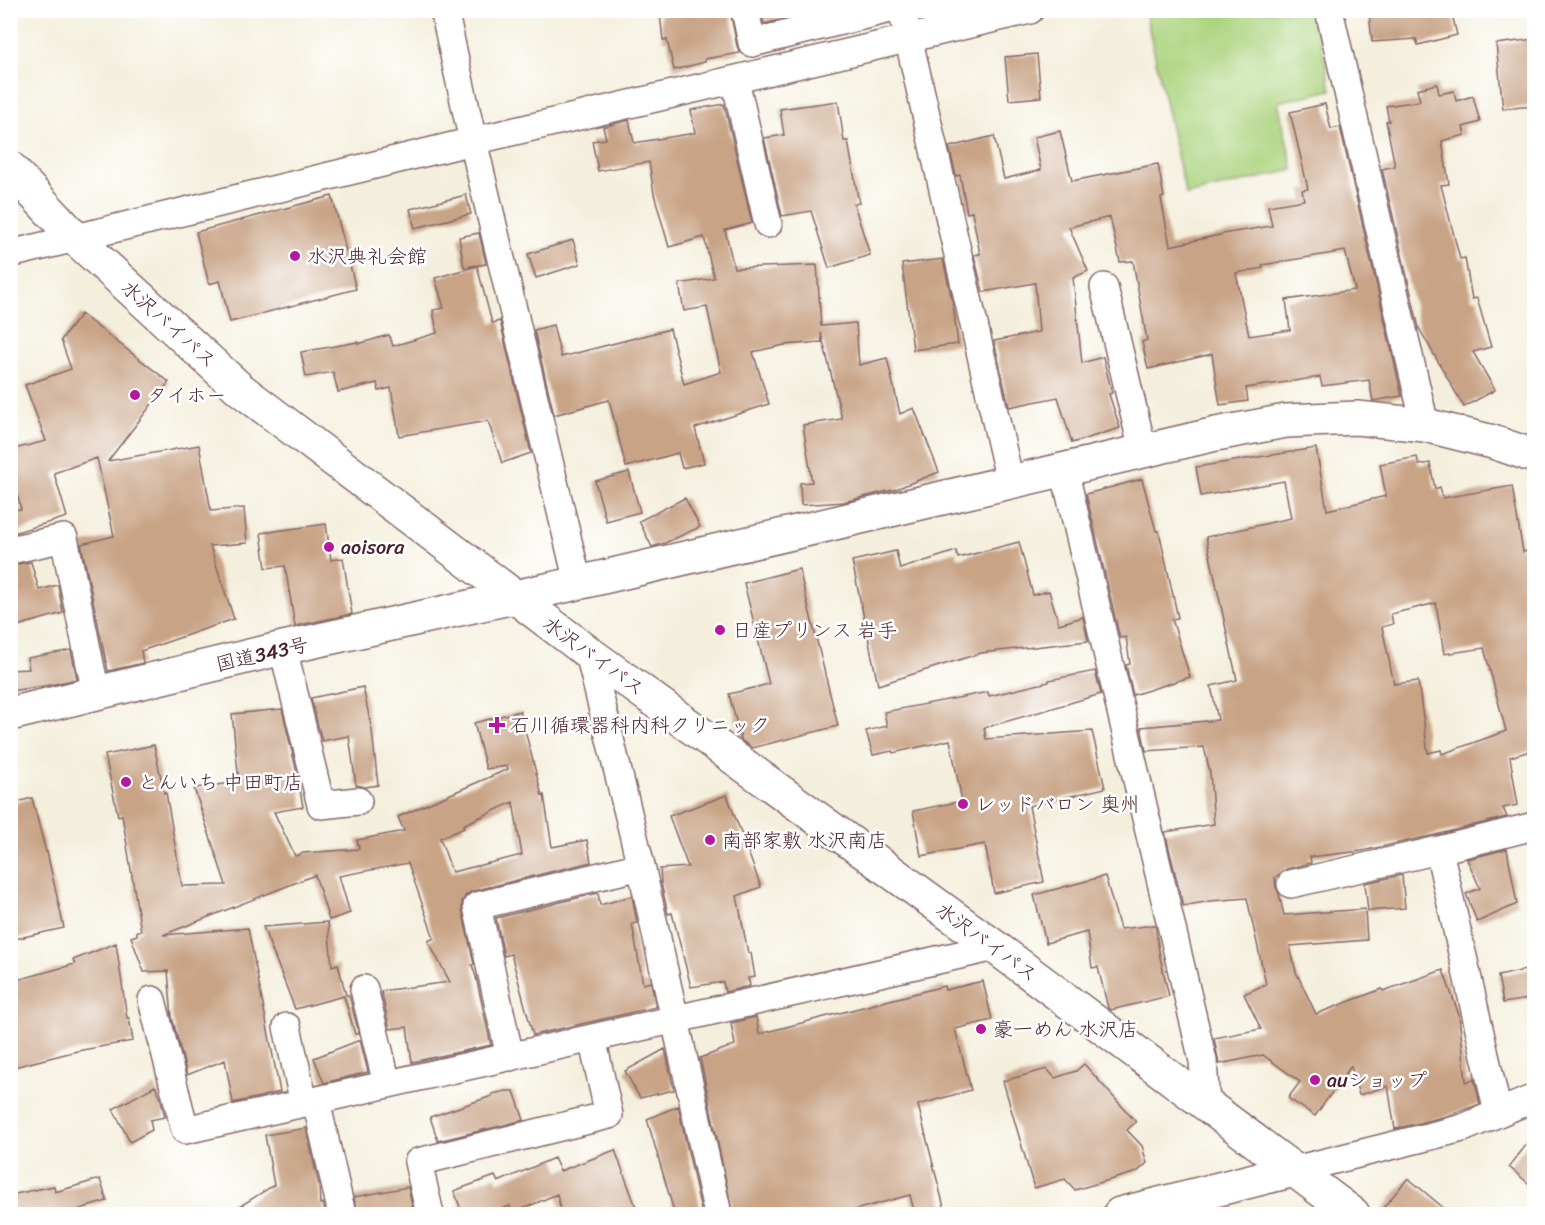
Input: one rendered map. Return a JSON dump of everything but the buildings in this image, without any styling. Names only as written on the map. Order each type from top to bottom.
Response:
[{"type":"main road","name":"水沢バイパス","points":[[10,168],[76,239],[240,389],[589,653],[995,947],[1353,1215]]},
{"type":"main road","name":"国道343号","points":[[10,714],[284,648],[578,583],[1216,434],[1286,421],[1357,418],[1425,425],[1493,442],[1534,456]]},
{"type":"main road","points":[[1120,1215],[1294,1170]]},
{"type":"street","points":[[444,10],[578,583]]},
{"type":"street","points":[[745,10],[752,43],[886,10]]},
{"type":"street","points":[[902,10],[1010,482]]},
{"type":"street","points":[[10,254],[473,141],[1030,10]]},
{"type":"street","points":[[1329,10],[1425,425]]},
{"type":"street","points":[[735,80],[768,224]]},
{"type":"street","points":[[1104,288],[1143,451]]},
{"type":"street","points":[[1064,469],[1203,1061],[1206,1104]]},
{"type":"street","points":[[10,550],[64,538],[96,693]]},
{"type":"street","points":[[284,648],[321,805],[358,801]]},
{"type":"street","points":[[589,653],[641,866],[718,1215]]},
{"type":"street","points":[[1291,884],[1534,826]]},
{"type":"street","points":[[1439,850],[1498,1113]]},
{"type":"street","points":[[510,1057],[477,906],[641,866]]},
{"type":"street","points":[[152,1000],[185,1130],[995,947]]},
{"type":"street","points":[[364,989],[387,1084]]},
{"type":"street","points":[[287,1027],[342,1215]]},
{"type":"street","points":[[430,1215],[418,1162],[609,1115],[592,1038]]},
{"type":"street","points":[[1294,1170],[1463,1128],[1534,1098]]},
{"type":"green space","points":[[1145,11],[1314,11],[1331,90],[1278,102],[1293,170],[1186,195]]},
{"type":"place","name":"水沢典礼会館","points":[[295,256]]},
{"type":"place","name":"タイホー","points":[[135,395]]},
{"type":"place","name":"aoisora","points":[[329,547]]},
{"type":"place","name":"日産プリンス 岩手","points":[[720,630]]},
{"type":"place","name":"石川循環器科内科クリニック","points":[[497,725]]},
{"type":"place","name":"とんいち 中田町店","points":[[126,782]]},
{"type":"place","name":"レッドバロン 奥州","points":[[963,804]]},
{"type":"place","name":"南部家敷 水沢南店","points":[[710,840]]},
{"type":"place","name":"豪一めん 水沢店","points":[[981,1029]]},
{"type":"place","name":"auショップ","points":[[1315,1080]]}]
